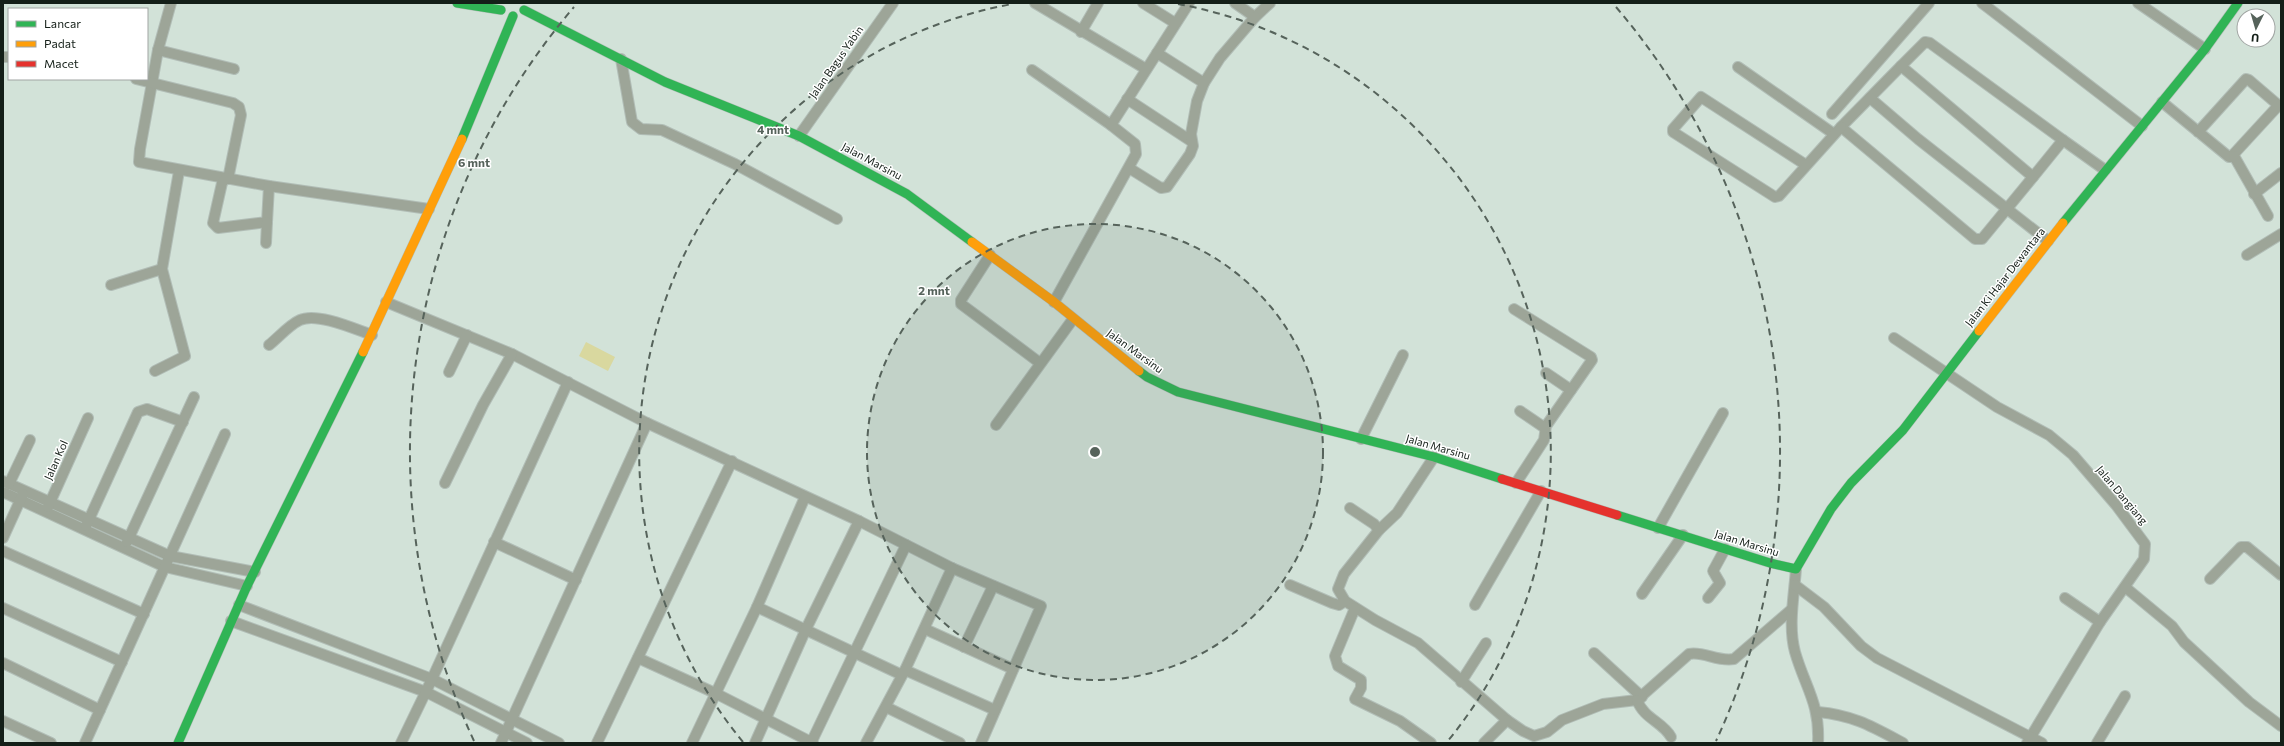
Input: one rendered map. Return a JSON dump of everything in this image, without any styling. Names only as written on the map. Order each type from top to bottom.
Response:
[{"type":"street","points":[[171,3],[158,50],[138,161],[179,171],[269,186],[429,209]]},
{"type":"street","points":[[457,3],[500,6],[513,16]]},
{"type":"street","name":"Jalan Bagus Yabin","points":[[799,136],[893,3]]},
{"type":"street","points":[[1036,3],[1081,32],[1146,69]]},
{"type":"street","points":[[1081,32],[1098,3]]},
{"type":"street","points":[[1143,3],[1175,24]]},
{"type":"street","points":[[1111,124],[1189,3]]},
{"type":"street","points":[[1235,3],[1255,17]]},
{"type":"street","points":[[1129,168],[1161,188],[1165,188],[1190,154],[1197,101],[1204,83],[1220,58],[1255,17],[1270,3]]},
{"type":"street","points":[[1832,114],[1929,3]]},
{"type":"street","points":[[1982,3],[2142,126]]},
{"type":"street","points":[[2138,3],[2205,49]]},
{"type":"street","name":"Jalan Ki Hajar Dewantara","points":[[1796,569],[1831,509],[1852,483],[1903,430],[2048,241],[2104,170],[2205,49],[2238,3]]},
{"type":"street","points":[[178,743],[231,621],[343,389],[372,334],[457,150],[513,16],[526,6]]},
{"type":"street","name":"Jalan Marsinu","points":[[526,6],[665,82],[799,136],[907,194],[1054,302],[1115,353],[1147,377],[1178,392],[1434,457],[1725,549],[1796,569]]},
{"type":"street","points":[[1806,165],[1701,97],[1673,129],[1674,132],[1775,197],[1779,196],[1838,130],[1924,42],[1930,43],[2104,170]]},
{"type":"street","points":[[158,50],[234,69]]},
{"type":"street","points":[[1157,52],[1204,83]]},
{"type":"street","points":[[621,59],[632,122],[635,126],[641,129],[662,130],[735,164],[837,218]]},
{"type":"street","points":[[1901,66],[2033,177]]},
{"type":"street","points":[[1738,67],[1838,130],[1975,239],[1980,240],[1984,238],[2063,140]]},
{"type":"street","points":[[1032,70],[1111,124],[1135,144],[1136,154],[1054,302]]},
{"type":"street","points":[[139,80],[233,102],[239,107],[240,115],[227,179],[222,183],[214,223],[215,226],[222,228],[267,222]]},
{"type":"street","points":[[2162,102],[2198,132],[2229,157],[2234,156],[2277,107],[2277,104],[2249,80],[2243,81],[2198,132]]},
{"type":"street","points":[[1870,98],[1918,139],[2048,241]]},
{"type":"street","points":[[1126,99],[1191,141]]},
{"type":"street","points":[[2234,156],[2254,194],[2268,216]]},
{"type":"street","points":[[155,371],[185,356],[162,269],[179,171]]},
{"type":"street","points":[[2254,194],[2281,173]]},
{"type":"street","points":[[266,243],[269,186]]},
{"type":"street","points":[[2247,255],[2269,240],[2281,234]]},
{"type":"street","points":[[990,255],[961,300],[961,304],[1040,364]]},
{"type":"street","points":[[111,285],[162,269]]},
{"type":"street","points":[[386,302],[512,354],[647,423],[859,522],[952,568],[1041,606],[981,743]]},
{"type":"street","points":[[1514,309],[1591,357],[1591,362],[1545,428],[1544,440],[1516,482]]},
{"type":"street","points":[[269,345],[299,320],[310,318],[322,319],[372,334]]},
{"type":"street","points":[[996,425],[1073,318]]},
{"type":"street","points":[[449,372],[467,335]]},
{"type":"street","name":"Jalan Dangiang","points":[[1894,338],[1937,368],[1947,372],[1997,407],[2049,435],[2073,455],[2138,532],[2145,544],[2146,553],[2144,559],[2126,587],[2100,622],[2029,740]]},
{"type":"street","points":[[445,483],[483,406],[512,354]]},
{"type":"street","points":[[1361,439],[1403,355]]},
{"type":"street","points":[[1546,373],[1571,390]]},
{"type":"street","points":[[401,743],[426,692],[568,382]]},
{"type":"street","points":[[124,547],[194,397]]},
{"type":"street","points":[[85,529],[139,410],[147,409],[183,422]]},
{"type":"street","points":[[1520,411],[1545,428]]},
{"type":"street","points":[[1658,528],[1723,413]]},
{"type":"street","name":"Jalan Kol","points":[[49,506],[88,418]]},
{"type":"street","points":[[501,743],[647,423]]},
{"type":"street","points":[[85,743],[225,434]]},
{"type":"street","points":[[30,440],[5,486],[49,506],[89,520],[170,556],[255,572]]},
{"type":"street","points":[[1434,457],[1397,513],[1379,530],[1344,574],[1338,589],[1346,601],[1355,608],[1418,643],[1461,682],[1507,720],[1523,731],[1540,735],[1562,720],[1603,704],[1640,699],[1689,654],[1698,653],[1724,660],[1734,659],[1792,609]]},
{"type":"street","points":[[597,743],[732,462]]},
{"type":"street","points":[[1475,605],[1542,491]]},
{"type":"street","points":[[3,538],[23,495]]},
{"type":"street","points":[[692,743],[757,607],[806,498]]},
{"type":"street","points":[[49,506],[85,529],[165,567],[248,586]]},
{"type":"street","points":[[1350,508],[1374,524],[1379,530]]},
{"type":"street","points":[[755,743],[767,720],[806,629],[859,522]]},
{"type":"street","points":[[1642,594],[1683,536]]},
{"type":"street","points":[[494,542],[576,580]]},
{"type":"street","points":[[638,658],[715,693],[812,743],[906,545]]},
{"type":"street","points":[[2210,579],[2241,547],[2246,547],[2281,575]]},
{"type":"street","points":[[1708,598],[1720,584],[1713,571],[1725,549]]},
{"type":"street","points":[[3,551],[144,614]]},
{"type":"street","points":[[866,743],[904,672],[952,568]]},
{"type":"street","points":[[1796,569],[1792,609],[1795,651],[1818,712],[1818,743]]},
{"type":"street","points":[[1290,585],[1339,605],[1346,601]]},
{"type":"street","points":[[964,647],[993,586]]},
{"type":"street","points":[[1795,586],[1824,607],[1861,646],[1877,658],[2029,740],[2042,743]]},
{"type":"street","points":[[2126,587],[2172,626],[2184,642],[2249,702],[2281,726]]},
{"type":"street","points":[[2065,598],[2100,622]]},
{"type":"street","points":[[239,605],[432,679],[559,743]]},
{"type":"street","points":[[757,607],[806,629],[855,654],[904,672],[995,710]]},
{"type":"street","points":[[3,608],[122,662]]},
{"type":"street","points":[[1355,608],[1335,656],[1338,666],[1361,680],[1361,688],[1355,699],[1400,721],[1431,743]]},
{"type":"street","points":[[231,621],[426,692],[527,743]]},
{"type":"street","points":[[925,629],[1013,669]]},
{"type":"street","points":[[1461,682],[1486,643]]},
{"type":"street","points":[[1594,653],[1640,699]]},
{"type":"street","points":[[3,663],[100,710]]},
{"type":"street","points":[[2097,743],[2125,696]]},
{"type":"street","points":[[1640,699],[1639,706],[1652,721],[1665,728],[1671,737]]},
{"type":"street","points":[[886,707],[960,743]]},
{"type":"street","points":[[1818,712],[1840,714],[1859,720],[1903,743]]},
{"type":"street","points":[[1484,743],[1507,720]]},
{"type":"street","points":[[3,721],[51,743]]},
{"type":"shaded area","points":[[586,342],[615,357],[608,371],[579,356]]},
{"type":"traffic: fast","points":[[457,3],[501,10]]},
{"type":"traffic: fast","points":[[2063,223],[2205,49],[2238,3]]},
{"type":"traffic: fast","points":[[524,10],[665,82],[799,136],[907,194],[972,242]]},
{"type":"traffic: fast","points":[[462,139],[513,16]]},
{"type":"traffic: fast","points":[[1617,515],[1770,563],[1796,569],[1831,509],[1851,483],[1903,430],[1979,331]]},
{"type":"traffic: fast","points":[[178,743],[247,586],[363,352]]},
{"type":"traffic: fast","points":[[1139,371],[1147,377],[1178,392],[1434,457],[1502,479]]},
{"type":"traffic: slow","points":[[363,352],[462,139]]},
{"type":"traffic: slow","points":[[1979,331],[2063,223]]},
{"type":"traffic: slow","points":[[972,242],[1054,302],[1139,371]]},
{"type":"traffic: jam","points":[[1502,479],[1617,515]]}]
